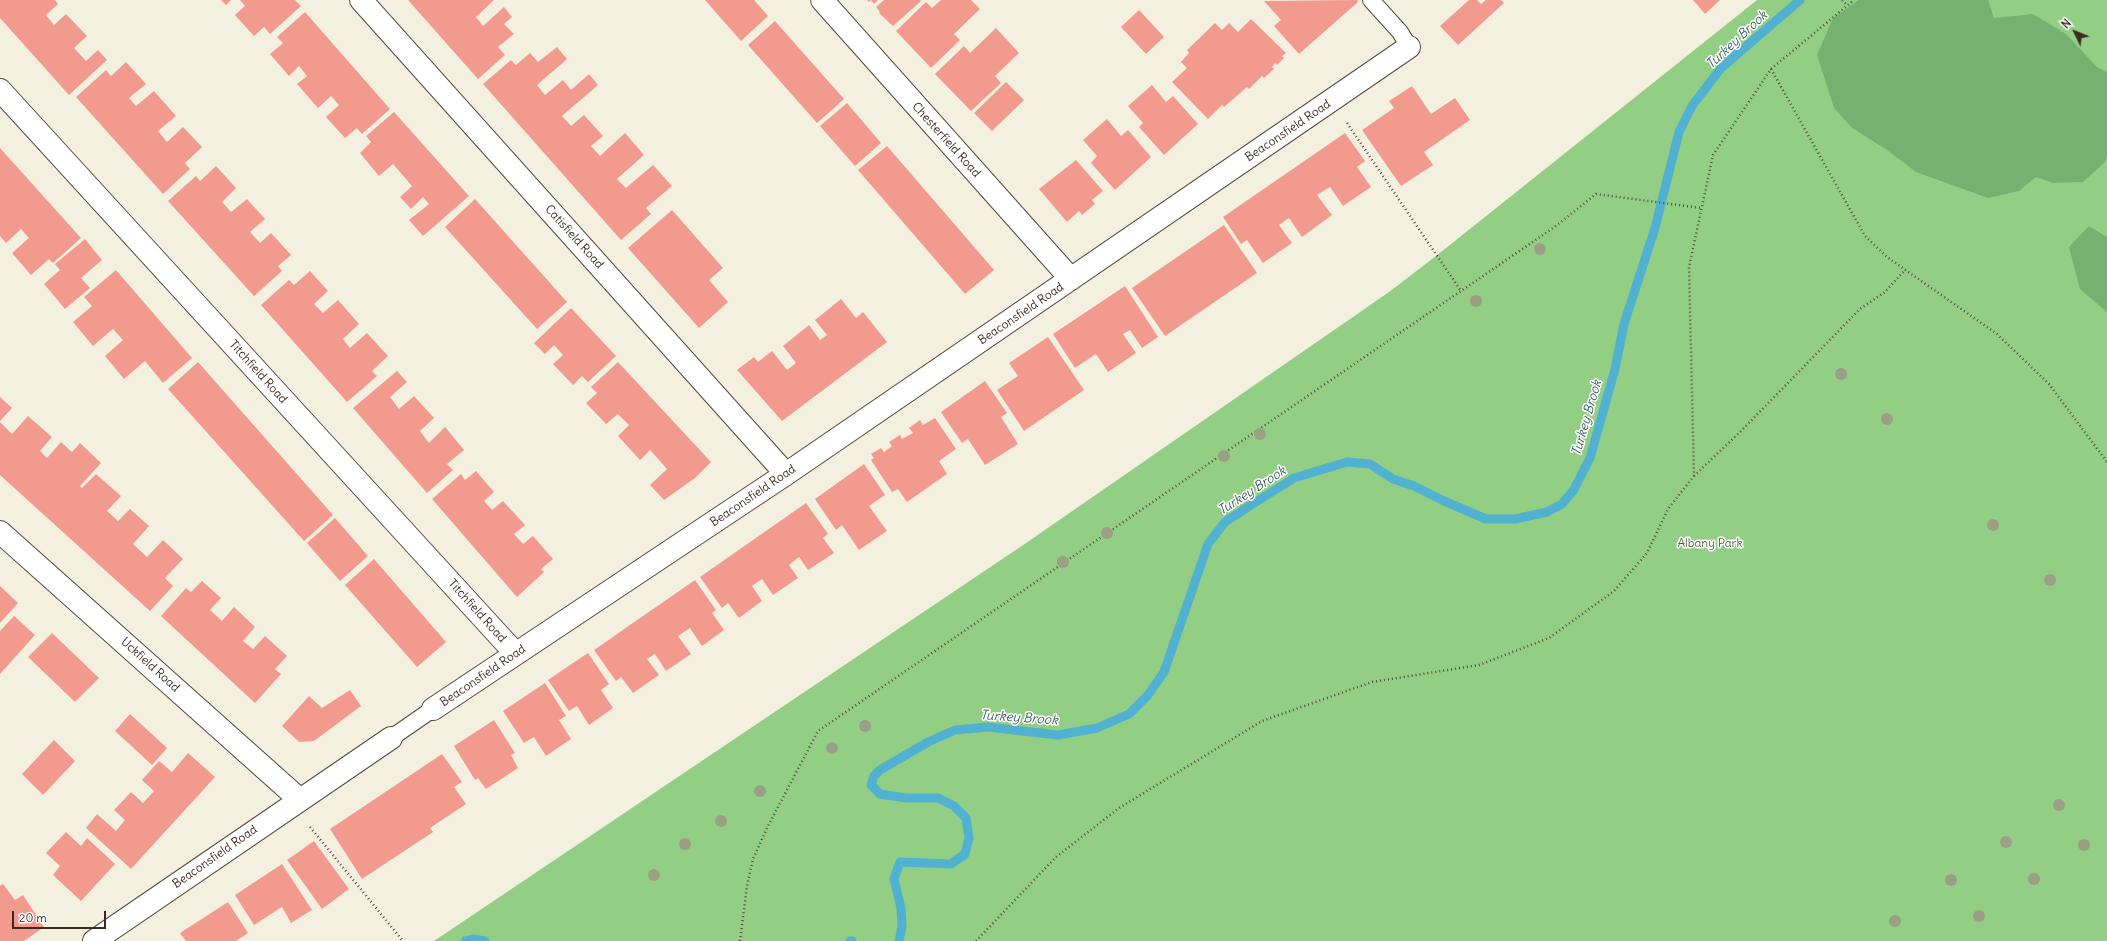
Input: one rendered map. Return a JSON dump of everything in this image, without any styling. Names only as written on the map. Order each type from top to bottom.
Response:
[{"type":"street","name":"Catisfield Road","points":[[361,0],[786,474]]},
{"type":"street","name":"Chesterfield Road","points":[[822,0],[1071,279]]},
{"type":"street","name":"Beaconsfield Road","points":[[433,710],[786,474],[1332,102],[1409,47]]},
{"type":"street","name":"Titchfield Road","points":[[0,90],[516,654]]},
{"type":"street","name":"Uckfield Road","points":[[0,532],[295,802]]},
{"type":"street","name":"Beaconsfield Road","points":[[94,941],[295,802],[391,738]]},
{"type":"lane","points":[[1371,0],[1400,32],[1409,47]]},
{"type":"lane","name":"Beaconsfield Road","points":[[391,738],[433,710]]},
{"type":"path","points":[[1842,0],[1848,6]]},
{"type":"path","points":[[1694,476],[1689,266],[1713,155],[1771,69],[1854,0]]},
{"type":"path","points":[[1771,69],[1865,236],[1887,257],[1997,334],[2049,384],[2107,462]]},
{"type":"path","points":[[1332,102],[1461,291]]},
{"type":"path","points":[[740,941],[741,921],[754,859],[768,826],[818,731],[1556,226],[1596,194],[1701,208]]},
{"type":"path","points":[[976,941],[1056,857],[1119,808],[1262,721],[1372,682],[1479,665],[1549,638],[1614,591],[1647,553],[1668,509],[1694,476],[1740,432],[1860,309],[1885,292],[1905,270]]},
{"type":"path","points":[[295,802],[403,941]]},
{"type":"green space","name":"Albany Park","points":[[1757,0],[2107,0],[2107,941],[434,941],[1029,541],[1389,292]]},
{"type":"green space","points":[[1859,0],[1988,0],[1994,18],[2033,14],[2066,34],[2097,67],[2107,72],[2107,157],[2105,162],[2083,182],[2053,183],[2036,177],[2019,191],[1988,198],[1916,172],[1887,150],[1852,128],[1834,108],[1817,55],[1833,18]]},
{"type":"green space","points":[[2089,226],[2107,237],[2107,312],[2080,289],[2069,247]]},
{"type":"building","points":[[0,0],[55,0],[58,4],[46,15],[54,25],[66,14],[87,36],[74,48],[86,61],[98,50],[107,60],[69,95],[0,18]]},
{"type":"building","points":[[221,0],[231,0],[226,5]]},
{"type":"building","points":[[240,0],[295,0],[301,6],[270,34],[264,27],[254,36],[235,15],[245,6]]},
{"type":"building","points":[[408,0],[494,0],[476,17],[483,26],[504,7],[512,17],[504,24],[514,34],[498,47],[505,55],[478,79]]},
{"type":"building","points":[[705,0],[754,0],[768,16],[741,41]]},
{"type":"building","points":[[871,0],[878,0],[874,4]]},
{"type":"building","points":[[884,0],[921,1],[893,26],[879,13],[880,12],[876,7]]},
{"type":"building","points":[[941,0],[971,0],[980,9],[954,34],[960,40],[931,68],[896,31],[926,2],[932,8]]},
{"type":"building","points":[[1357,0],[1358,2],[1299,54],[1274,26],[1281,20],[1264,1]]},
{"type":"building","points":[[1469,0],[1477,0],[1481,4],[1486,0],[1501,0],[1504,3],[1458,45],[1440,26]]},
{"type":"building","points":[[1693,0],[1720,0],[1705,14]]},
{"type":"building","points":[[1139,10],[1164,37],[1146,54],[1121,27]]},
{"type":"building","points":[[305,12],[390,109],[362,134],[357,128],[345,138],[326,117],[339,105],[331,96],[318,108],[297,84],[307,76],[299,66],[289,76],[270,54],[283,43],[277,37]]},
{"type":"building","points":[[1251,19],[1286,53],[1282,56],[1284,58],[1277,65],[1275,63],[1272,67],[1274,69],[1264,78],[1262,76],[1249,89],[1247,87],[1224,107],[1222,105],[1208,119],[1172,82],[1187,68],[1181,62],[1189,53],[1187,50],[1215,23],[1222,30],[1229,23],[1238,32]]},
{"type":"building","points":[[775,21],[844,99],[817,123],[748,45]]},
{"type":"building","points":[[996,28],[1019,53],[995,76],[1001,83],[971,111],[935,74],[964,46],[970,53]]},
{"type":"building","points":[[557,47],[567,59],[537,85],[545,95],[563,80],[571,90],[589,74],[598,85],[562,116],[571,126],[584,115],[603,136],[591,146],[600,156],[625,133],[644,155],[617,179],[626,188],[653,165],[672,186],[646,208],[651,214],[621,240],[483,84],[511,60],[516,65],[530,53],[538,62]]},
{"type":"building","points":[[126,62],[146,84],[129,98],[136,106],[154,91],[176,116],[158,131],[167,142],[183,127],[202,147],[185,163],[190,169],[163,194],[76,97],[106,70],[111,76]]},
{"type":"building","points":[[1006,82],[1024,100],[992,131],[974,113]]},
{"type":"building","points":[[1152,85],[1166,102],[1173,96],[1198,124],[1164,155],[1139,127],[1143,123],[1128,106]]},
{"type":"building","points":[[1412,86],[1431,114],[1455,98],[1470,120],[1424,152],[1433,165],[1401,186],[1362,130],[1394,108],[1389,101]]},
{"type":"building","points":[[847,103],[881,143],[855,166],[820,126]]},
{"type":"building","points":[[394,112],[469,196],[423,236],[409,220],[429,204],[423,197],[411,209],[400,197],[412,186],[393,164],[379,176],[360,153],[371,142],[366,136]]},
{"type":"building","points":[[1107,119],[1121,136],[1128,130],[1151,157],[1115,190],[1091,163],[1097,156],[1083,140]]},
{"type":"building","points":[[1345,133],[1365,161],[1357,167],[1371,187],[1343,206],[1330,187],[1317,195],[1332,215],[1302,237],[1289,218],[1279,225],[1292,243],[1263,263],[1247,240],[1241,244],[1223,217]]},
{"type":"building","points":[[887,146],[994,270],[965,294],[858,170]]},
{"type":"building","points":[[0,148],[81,238],[53,263],[49,259],[31,275],[12,253],[29,238],[21,229],[6,243],[0,236]]},
{"type":"building","points":[[1076,160],[1103,191],[1092,200],[1095,204],[1082,215],[1079,211],[1067,222],[1039,189]]},
{"type":"building","points":[[216,166],[236,188],[222,202],[231,212],[247,199],[265,219],[250,232],[260,243],[271,233],[291,255],[278,266],[282,271],[254,296],[168,201],[196,176],[200,181]]},
{"type":"building","points":[[475,199],[567,302],[537,329],[445,227]]},
{"type":"building","points":[[672,210],[723,268],[709,280],[728,302],[699,328],[628,248]]},
{"type":"building","points":[[1224,225],[1257,273],[1165,336],[1132,288]]},
{"type":"building","points":[[85,239],[102,260],[81,278],[90,288],[65,309],[44,284],[60,270],[55,264]]},
{"type":"building","points":[[116,270],[192,358],[163,383],[145,361],[124,379],[105,356],[123,340],[113,329],[93,346],[73,322],[92,306],[84,297]]},
{"type":"building","points":[[310,271],[328,291],[314,304],[323,313],[338,300],[359,324],[343,339],[350,348],[367,333],[388,356],[372,371],[377,376],[347,402],[261,305],[289,280],[294,285]]},
{"type":"building","points":[[1125,286],[1158,337],[1142,348],[1130,330],[1123,334],[1136,353],[1108,372],[1096,354],[1075,368],[1053,334]]},
{"type":"building","points":[[841,299],[856,318],[863,312],[887,342],[782,421],[737,370],[754,357],[758,362],[772,351],[787,370],[796,363],[783,346],[809,325],[820,340],[827,335],[815,320]]},
{"type":"building","points":[[571,308],[616,356],[588,382],[582,376],[573,385],[553,364],[563,355],[554,345],[545,354],[534,343]]},
{"type":"building","points":[[1048,337],[1084,390],[1024,431],[997,390],[1018,376],[1009,363]]},
{"type":"building","points":[[198,362],[333,515],[304,541],[168,389]]},
{"type":"building","points":[[618,362],[711,462],[695,478],[664,500],[650,485],[667,469],[650,450],[640,460],[618,436],[629,425],[618,414],[606,424],[586,403],[597,393],[591,387]]},
{"type":"building","points":[[397,371],[407,382],[390,397],[399,409],[414,396],[434,418],[420,431],[429,443],[445,427],[464,450],[447,464],[453,470],[427,493],[353,408]]},
{"type":"building","points":[[985,381],[1007,413],[1001,417],[1018,444],[985,465],[968,439],[962,443],[941,412]]},
{"type":"building","points":[[0,397],[12,408],[0,421]]},
{"type":"building","points":[[28,416],[52,437],[40,451],[47,458],[61,442],[72,452],[80,443],[101,463],[80,486],[82,488],[96,474],[121,496],[107,511],[118,521],[130,509],[149,526],[133,544],[147,557],[163,540],[183,559],[165,578],[173,586],[150,611],[0,475],[0,422],[12,434]]},
{"type":"building","points":[[935,418],[956,449],[939,461],[947,474],[907,502],[898,489],[892,492],[871,460],[874,458],[871,454],[881,448],[884,452],[892,446],[889,442],[900,435],[902,439],[913,433],[909,428],[920,420],[923,425]]},
{"type":"building","points":[[864,464],[885,495],[869,506],[887,531],[859,550],[842,525],[836,530],[815,499]]},
{"type":"building","points":[[476,471],[494,492],[484,501],[492,510],[503,501],[525,525],[514,534],[523,544],[533,536],[553,559],[541,569],[544,572],[517,597],[432,499],[461,474],[465,480]]},
{"type":"building","points":[[806,503],[828,534],[823,538],[834,553],[808,570],[799,557],[789,565],[798,578],[773,595],[762,579],[752,586],[762,601],[739,618],[728,603],[722,608],[700,577]]},
{"type":"building","points":[[335,518],[368,556],[340,581],[307,543]]},
{"type":"building","points":[[374,559],[446,642],[417,667],[345,585]]},
{"type":"building","points":[[695,580],[716,610],[712,613],[724,630],[702,646],[690,628],[678,636],[691,654],[666,671],[655,654],[647,659],[659,675],[633,693],[621,677],[616,681],[594,650]]},
{"type":"building","points":[[202,581],[221,598],[210,610],[222,621],[234,607],[255,627],[243,641],[253,649],[265,636],[287,656],[275,669],[281,674],[255,703],[161,616],[186,588],[191,592]]},
{"type":"building","points":[[0,586],[18,603],[0,623]]},
{"type":"building","points":[[14,616],[35,635],[0,674],[0,631]]},
{"type":"building","points":[[52,633],[99,678],[75,702],[28,657]]},
{"type":"building","points":[[588,653],[609,684],[601,690],[613,708],[589,725],[577,706],[569,711],[548,680]]},
{"type":"building","points":[[545,683],[566,716],[559,720],[571,739],[546,756],[534,737],[524,743],[503,711]]},
{"type":"building","points":[[350,690],[361,706],[314,741],[299,742],[282,726],[309,696],[322,708]]},
{"type":"building","points":[[130,714],[167,748],[152,765],[115,731]]},
{"type":"building","points":[[494,720],[515,753],[511,755],[518,768],[486,789],[478,778],[475,780],[454,746]]},
{"type":"building","points":[[54,740],[75,761],[43,795],[22,774]]},
{"type":"building","points":[[188,753],[215,777],[131,869],[86,828],[97,814],[116,831],[125,820],[114,810],[131,792],[143,803],[154,791],[142,780],[159,761],[172,772]]},
{"type":"building","points":[[442,754],[462,782],[454,787],[466,804],[430,828],[433,832],[362,879],[330,829]]},
{"type":"building","points":[[66,832],[81,846],[87,838],[115,864],[81,901],[53,875],[60,866],[46,853]]},
{"type":"building","points":[[314,841],[349,889],[322,909],[287,860]]},
{"type":"building","points":[[282,864],[312,910],[291,923],[282,907],[254,925],[235,895]]},
{"type":"building","points":[[3,884],[15,900],[23,895],[44,927],[24,941],[0,941],[0,886]]},
{"type":"building","points":[[228,902],[248,933],[236,941],[186,941],[180,933]]},
{"type":"waterway","name":"Turkey Brook","points":[[899,941],[902,927],[901,908],[894,879],[900,862],[951,864],[965,854],[969,838],[966,818],[954,806],[938,798],[906,798],[880,794],[871,785],[874,776],[880,770],[928,742],[955,730],[988,727],[1058,735],[1097,728],[1129,714],[1148,695],[1164,672],[1208,544],[1225,522],[1294,478],[1347,462],[1370,464],[1393,479],[1414,486],[1486,519],[1515,519],[1547,512],[1562,504],[1573,491],[1590,458],[1615,369],[1624,324],[1655,228],[1679,132],[1692,106],[1721,68],[1800,0]]},
{"type":"waterway","name":"Turkey Brook","points":[[465,941],[473,939],[485,941]]}]
